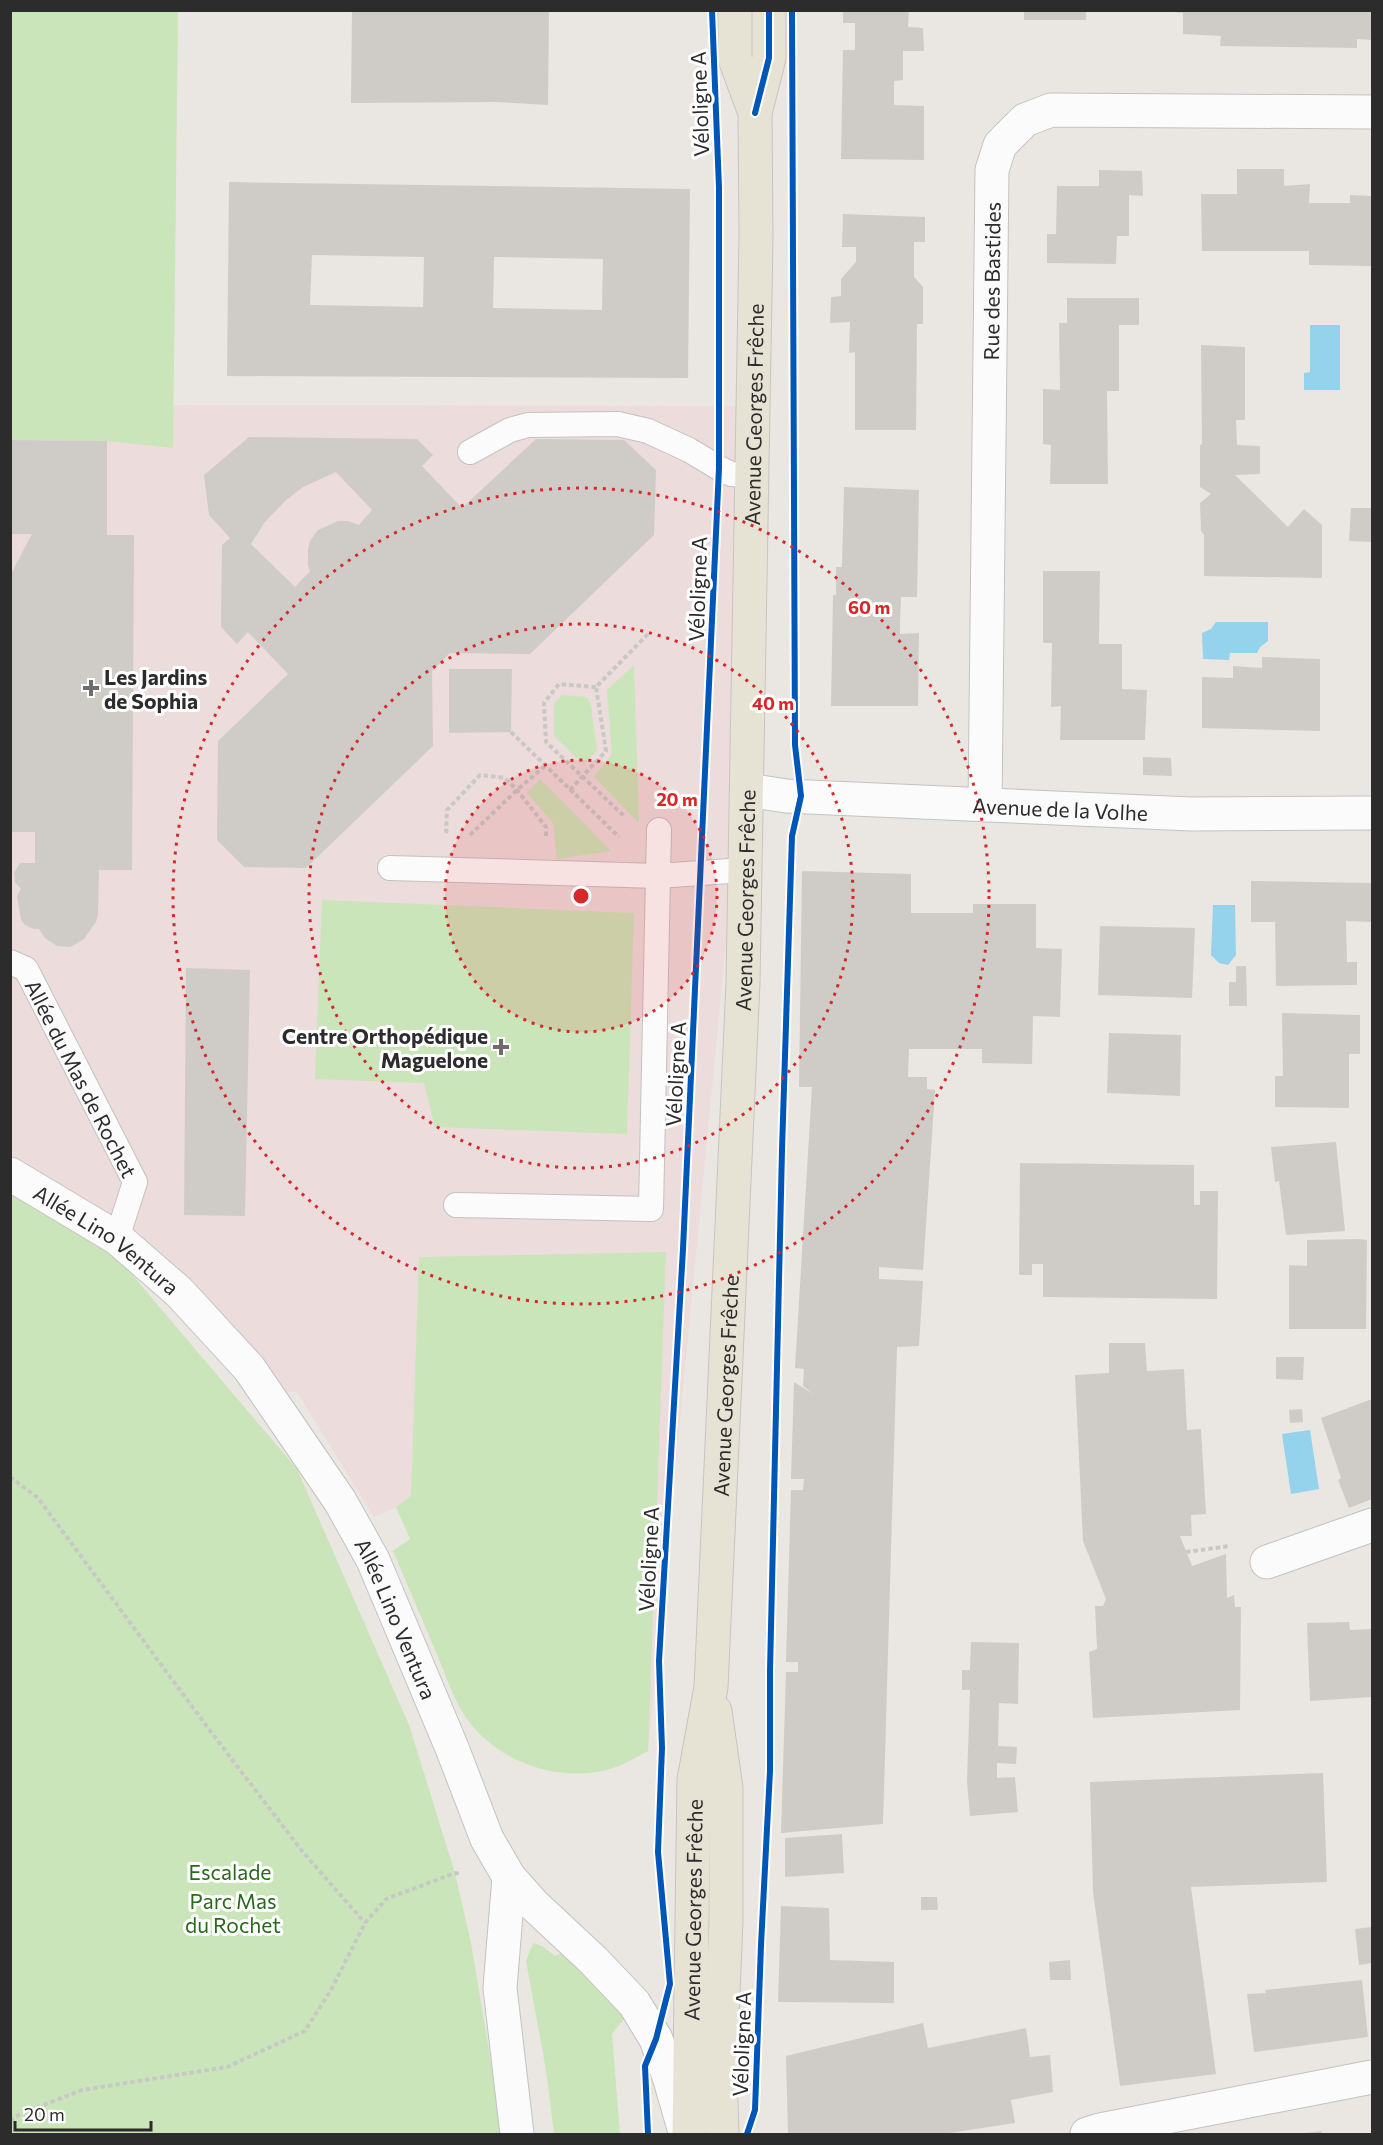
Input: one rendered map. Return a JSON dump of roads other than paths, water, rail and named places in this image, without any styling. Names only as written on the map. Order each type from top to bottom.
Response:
[{"type":"main road","name":"Avenue Georges Frêche","points":[[735,10],[735,59],[755,113]]},
{"type":"main road","name":"Avenue Georges Frêche","points":[[687,2134],[694,1780],[711,1687],[743,983],[756,236],[755,113],[769,58],[769,10]]},
{"type":"main road","name":"Avenue Georges Frêche","points":[[711,1687],[726,1788],[726,1921],[720,2065],[722,2134]]},
{"type":"street","name":"Rue des Bastides","points":[[985,805],[992,170],[1000,145],[1025,120],[1051,110],[1372,112]]},
{"type":"street","name":"Avenue de la Volhe","points":[[747,790],[786,796],[1191,814],[1372,813]]},
{"type":"street","name":"Allée Lino Ventura","points":[[10,1174],[117,1238],[179,1292],[249,1368],[340,1501],[373,1560],[452,1748],[487,1839],[509,1877],[533,1904],[593,1960],[633,2003],[656,2039],[687,2134]]},
{"type":"street","points":[[1267,1562],[1372,1525]]},
{"type":"street","points":[[509,1877],[500,1988],[518,2134]]},
{"type":"street","points":[[1088,2134],[1372,2077]]},
{"type":"lane","points":[[471,452],[510,430],[528,425],[618,424],[648,431],[689,450],[731,474],[751,476]]},
{"type":"lane","points":[[456,1205],[651,1209],[659,830]]},
{"type":"lane","points":[[390,868],[658,876],[744,870]]},
{"type":"lane","name":"Allée du Mas de Rochet","points":[[10,962],[26,969],[135,1182],[117,1238]]},
{"type":"water","points":[[1310,325],[1340,325],[1340,390],[1304,390],[1304,373],[1310,372]]},
{"type":"water","points":[[1216,622],[1268,622],[1268,641],[1260,647],[1257,653],[1230,653],[1229,660],[1203,659],[1202,633],[1211,629]]},
{"type":"water","points":[[1213,905],[1235,905],[1236,955],[1228,965],[1219,963],[1211,955]]},
{"type":"water","points":[[1310,1430],[1319,1489],[1291,1494],[1282,1434]]},
{"type":"place","name":"Les Jardins de Sophia","points":[[91,688]]},
{"type":"place","name":"Centre Orthopédique Maguelone","points":[[501,1047]]},
{"type":"park label","name":"Escalade","points":[[230,1871]]},
{"type":"park label","name":"Parc Mas du Rochet","points":[[233,1912]]}]
